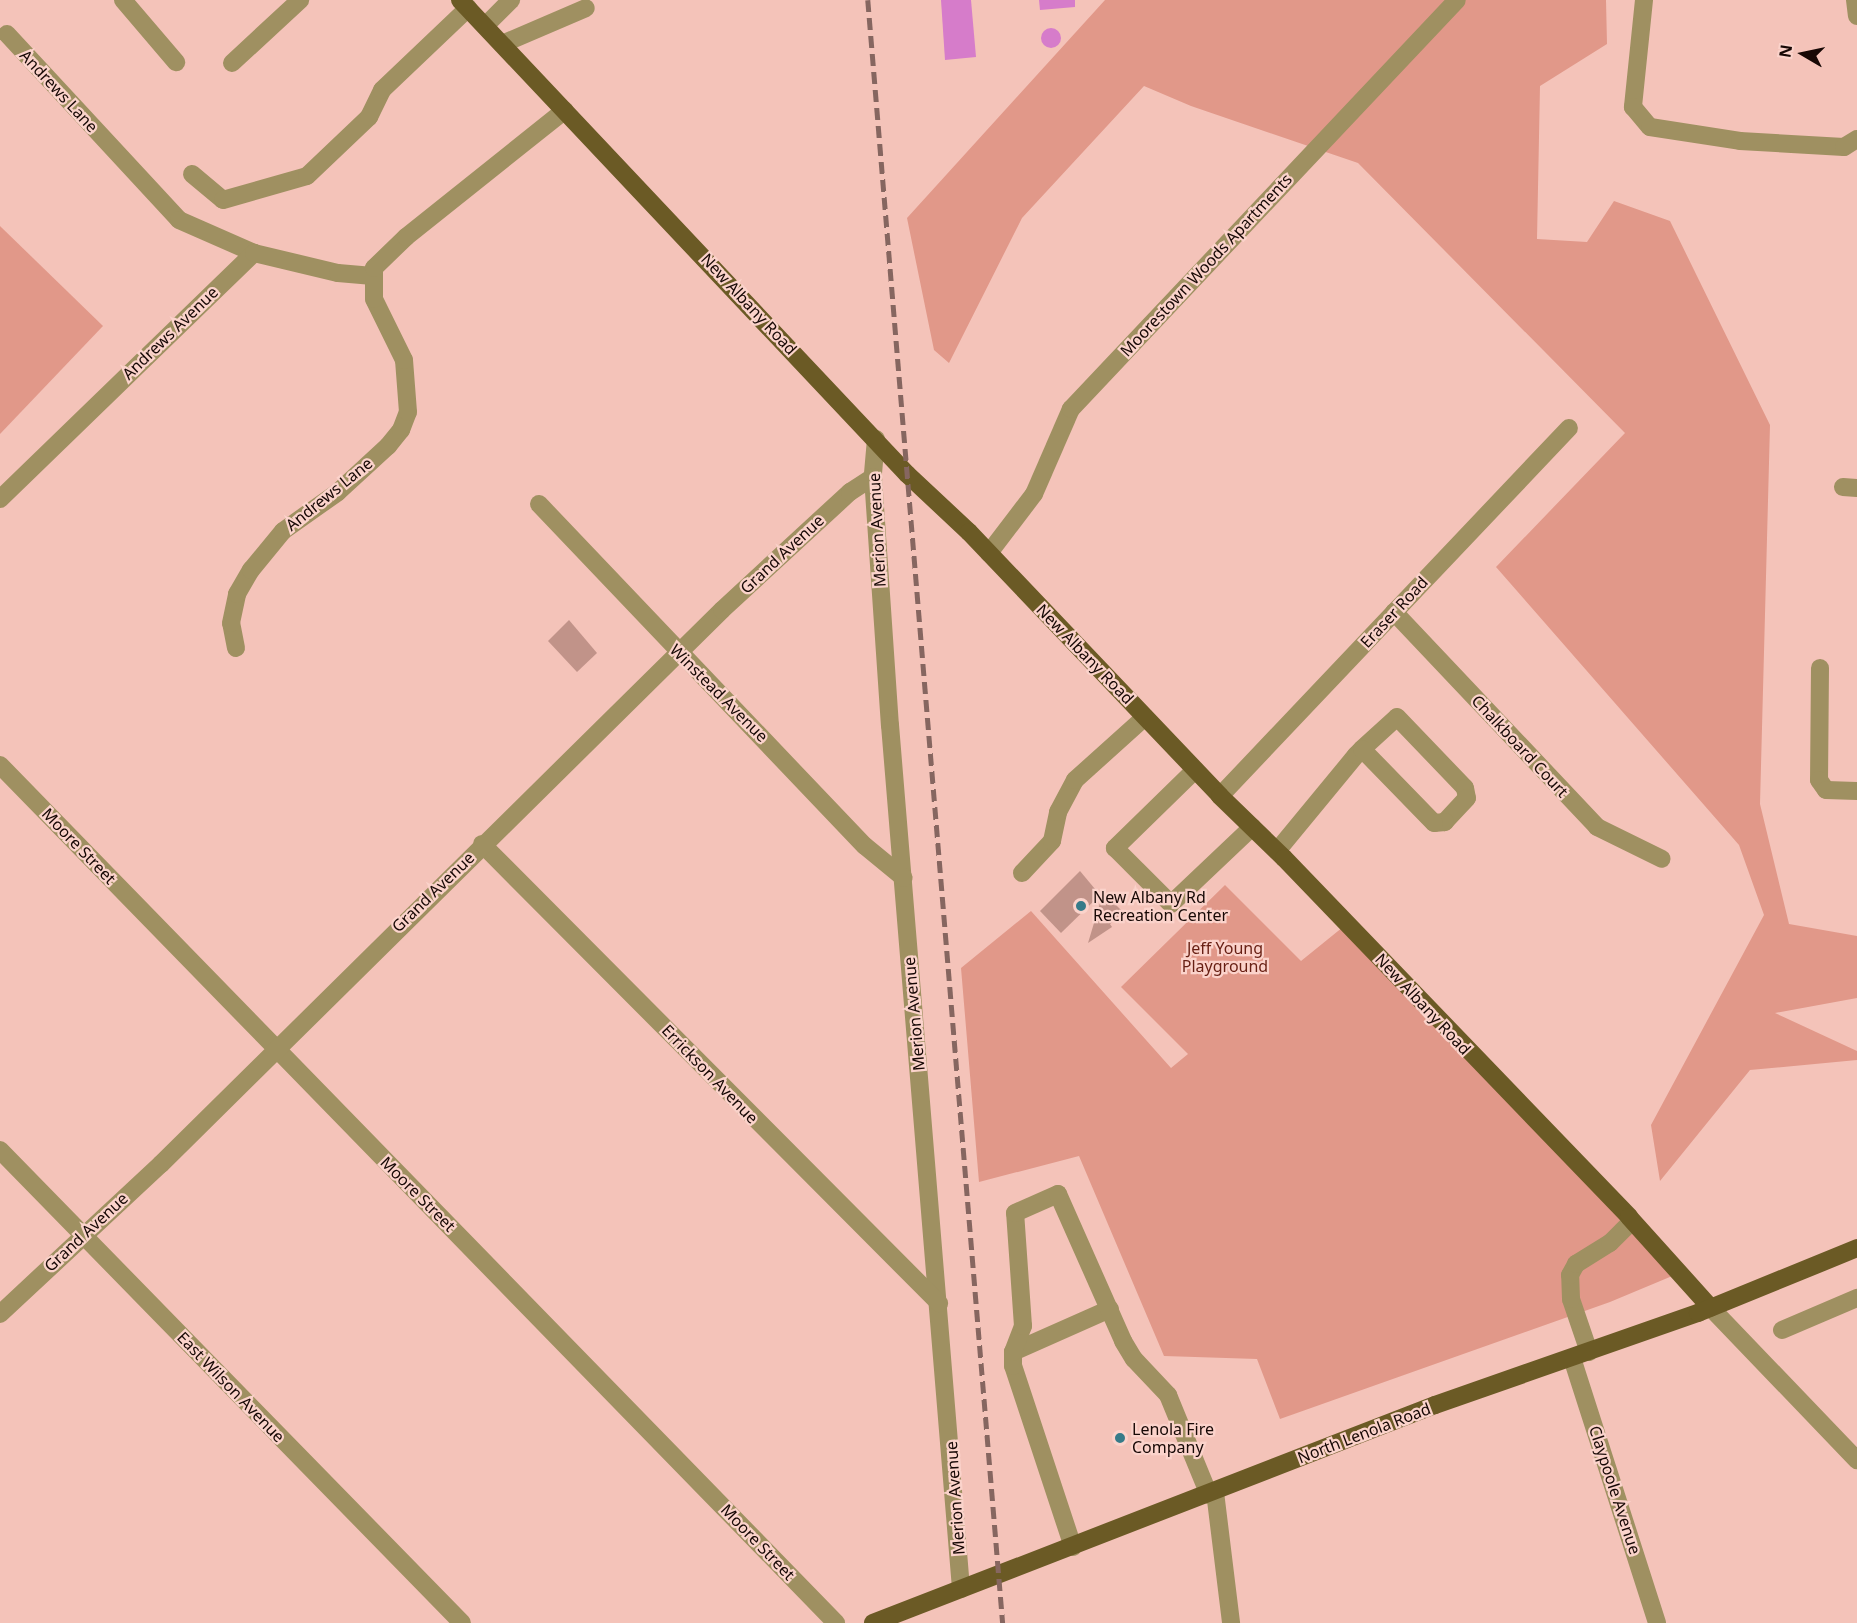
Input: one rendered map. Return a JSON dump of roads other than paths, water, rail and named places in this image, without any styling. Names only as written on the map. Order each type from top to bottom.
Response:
[{"type":"main road","name":"New Albany Road","points":[[464,4],[876,439],[989,553],[1220,796],[1277,851],[1632,1221],[1711,1308]]},
{"type":"main road","name":"North Lenola Road","points":[[873,1623],[1435,1405],[1711,1308],[1857,1248]]},
{"type":"street","points":[[123,0],[176,62]]},
{"type":"street","points":[[232,63],[300,0]]},
{"type":"street","points":[[485,26],[511,0]]},
{"type":"street","name":"Moorestown Woods Apartments","points":[[989,553],[1034,494],[1071,409],[1456,0]]},
{"type":"street","points":[[1644,0],[1634,107],[1650,127],[1740,141],[1844,147],[1857,139]]},
{"type":"street","points":[[1855,0],[1857,16]]},
{"type":"street","points":[[192,174],[223,200],[307,176],[369,117],[382,90],[464,4]]},
{"type":"street","points":[[502,44],[586,8]]},
{"type":"street","name":"Andrews Lane","points":[[7,34],[179,220],[254,253]]},
{"type":"street","points":[[254,253],[339,273],[373,276],[374,268],[406,237],[565,110]]},
{"type":"street","name":"Andrews Avenue","points":[[0,499],[254,253]]},
{"type":"street","name":"Andrews Lane","points":[[236,648],[231,623],[237,594],[251,570],[283,531],[338,492],[388,446],[401,430],[408,412],[404,360],[374,299],[373,276]]},
{"type":"street","name":"Eraser Road","points":[[1220,796],[1569,428]]},
{"type":"street","name":"Merion Avenue","points":[[876,439],[873,477],[961,1589]]},
{"type":"street","name":"Grand Avenue","points":[[0,1314],[82,1234],[160,1164],[482,844],[679,653],[835,504],[873,477]]},
{"type":"street","name":"Winstead Avenue","points":[[539,504],[865,846],[904,878]]},
{"type":"street","name":"Chalkboard Court","points":[[1394,612],[1597,827],[1662,858]]},
{"type":"street","points":[[1820,668],[1819,780],[1826,790],[1857,791]]},
{"type":"street","points":[[1022,873],[1052,841],[1058,812],[1076,780],[1145,717]]},
{"type":"street","points":[[1277,851],[1362,748],[1397,717],[1465,788],[1467,798],[1445,822],[1434,823],[1362,748]]},
{"type":"street","name":"Moore Street","points":[[0,765],[836,1623]]},
{"type":"street","points":[[1195,770],[1115,848],[1171,904],[1252,827]]},
{"type":"street","name":"Errickson Avenue","points":[[482,844],[939,1303]]},
{"type":"street","name":"East Wilson Avenue","points":[[0,1150],[462,1623]]},
{"type":"street","points":[[1073,1547],[1013,1366],[1013,1352],[1023,1326],[1018,1209],[1058,1194],[1062,1197],[1134,1359],[1168,1395],[1212,1493],[1231,1623]]},
{"type":"street","points":[[1590,1352],[1571,1299],[1570,1275],[1576,1264],[1610,1243],[1632,1221]]},
{"type":"street","points":[[1782,1330],[1857,1298]]},
{"type":"street","points":[[1711,1308],[1857,1460]]},
{"type":"street","points":[[1013,1352],[1110,1309]]},
{"type":"street","name":"Claypoole Avenue","points":[[1572,1358],[1657,1623]]},
{"type":"railway","points":[[868,0],[1003,1623]]},
{"type":"place","name":"New Albany Rd Recreation Center","points":[[1081,906]]},
{"type":"place","name":"Lenola Fire Company","points":[[1120,1438]]},
{"type":"park label","name":"Jeff Young Playground","points":[[1225,957]]}]
